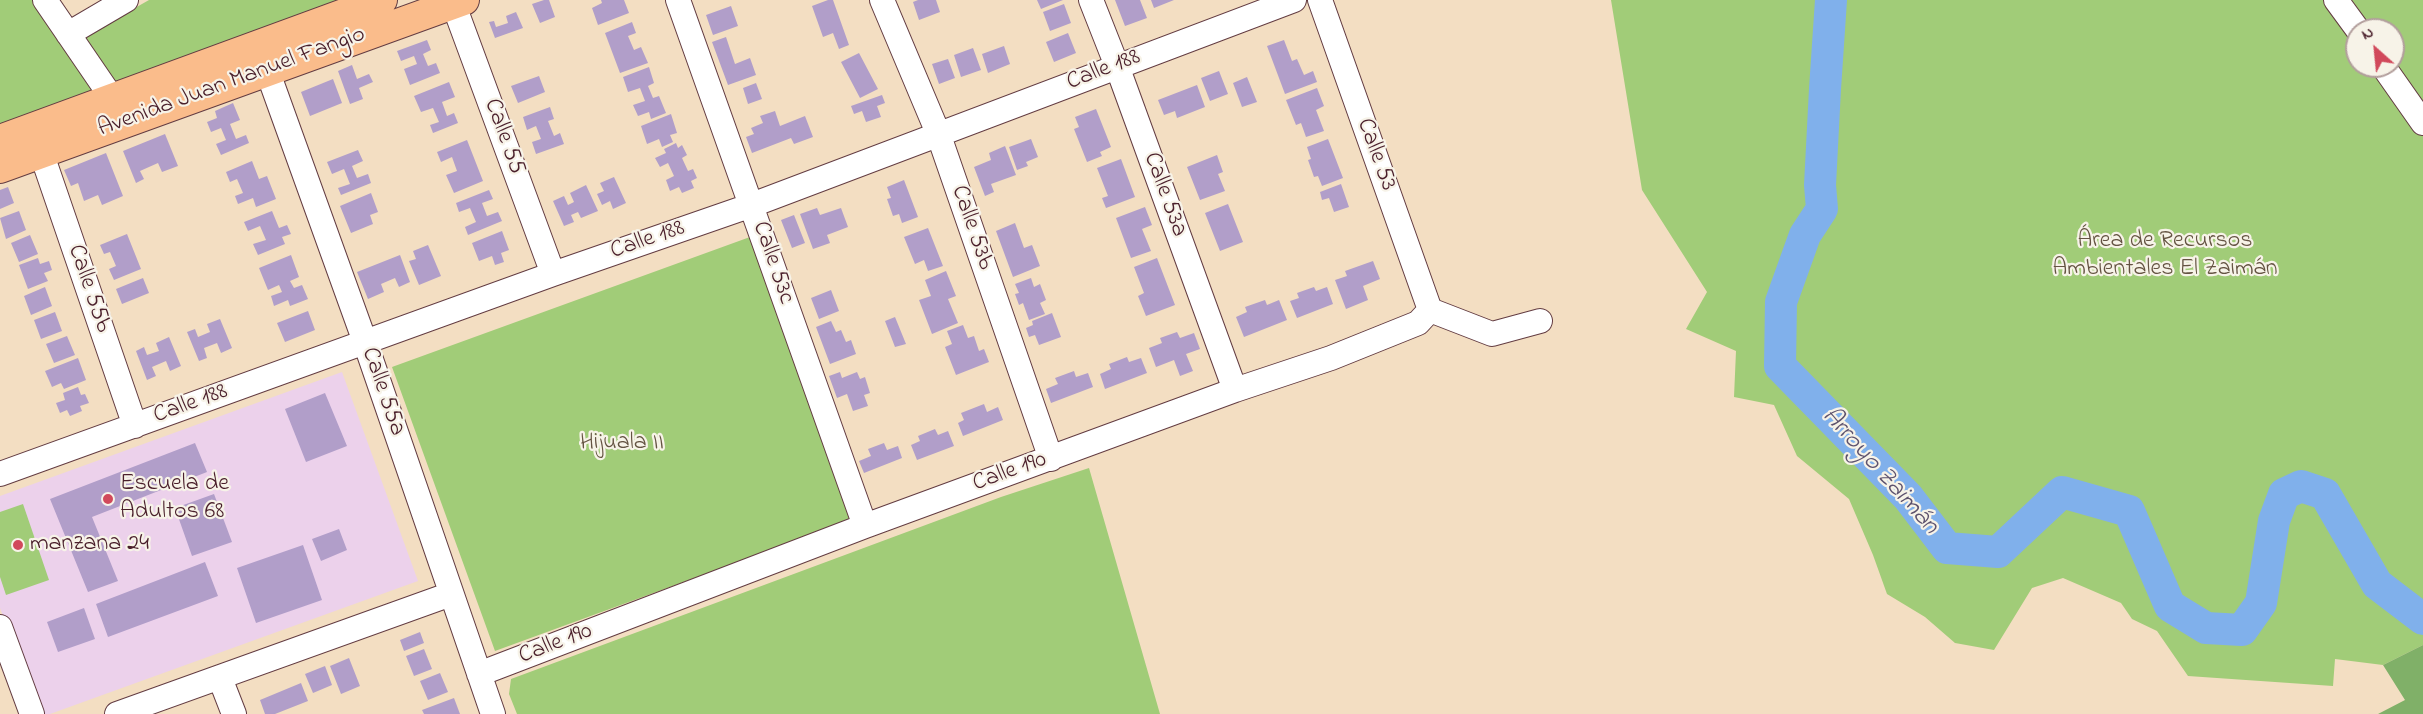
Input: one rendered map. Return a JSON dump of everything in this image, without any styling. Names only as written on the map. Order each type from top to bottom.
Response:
[{"type":"main road","name":"Avenida Juan Manuel Fangio","points":[[0,140],[382,0]]},
{"type":"main road","name":"Avenida Juan Manuel Fangio","points":[[0,168],[267,70],[408,9],[457,1]]},
{"type":"street","points":[[45,0],[112,98]]},
{"type":"street","points":[[68,34],[126,0]]},
{"type":"street","name":"Calle 53c","points":[[678,0],[865,526]]},
{"type":"street","name":"Calle 53b","points":[[882,0],[938,133],[1051,459]]},
{"type":"street","name":"Calle 53a","points":[[1091,0],[1234,390]]},
{"type":"street","name":"Calle 188","points":[[0,474],[553,274],[752,205],[1294,0]]},
{"type":"street","name":"Calle 53","points":[[1320,0],[1430,310]]},
{"type":"street","points":[[2337,0],[2350,18]]},
{"type":"street","name":"Calle 55","points":[[457,1],[553,274]]},
{"type":"street","name":"Calle 55a","points":[[267,70],[365,342],[493,714]]},
{"type":"street","points":[[2391,78],[2423,123]]},
{"type":"street","name":"Calle 55b","points":[[41,152],[135,426]]},
{"type":"street","points":[[1430,310],[1492,334],[1540,321]]},
{"type":"street","name":"Calle 190","points":[[479,674],[865,526],[1234,390],[1331,358],[1418,323],[1430,310]]},
{"type":"street","points":[[117,714],[451,594]]},
{"type":"street","points":[[0,627],[32,714]]},
{"type":"street","points":[[220,678],[234,714]]},
{"type":"shaded area","points":[[342,372],[418,581],[50,714],[38,714],[0,608],[0,496]]},
{"type":"green space","points":[[0,0],[33,0],[102,96],[0,134]]},
{"type":"green space","points":[[149,0],[352,0],[114,92],[77,41]]},
{"type":"green space","name":"Área de Recursos Ambientales El Zaimán","points":[[1611,0],[2423,0],[2423,645],[2383,665],[2335,659],[2333,686],[2188,676],[2157,631],[2132,619],[2121,603],[2063,578],[2032,588],[1994,650],[1955,643],[1925,617],[1887,594],[1849,499],[1797,456],[1774,405],[1734,397],[1736,351],[1686,329],[1707,292],[1642,190]]},
{"type":"green space","name":"Hijuala II","points":[[750,237],[853,520],[495,651],[392,367]]},
{"type":"green space","points":[[1089,468],[1160,714],[517,714],[509,694],[511,679],[1001,497]]},
{"type":"green space","name":"manzana 24","points":[[23,504],[49,580],[6,595],[0,577],[0,512]]},
{"type":"green space","points":[[2423,645],[2423,714],[2378,714],[2405,700],[2383,665]]},
{"type":"building","points":[[549,0],[555,17],[540,23],[532,4]]},
{"type":"building","points":[[601,0],[624,0],[629,13],[598,25],[592,8],[602,3]]},
{"type":"building","points":[[833,0],[849,45],[839,49],[833,33],[823,37],[812,6]]},
{"type":"building","points":[[936,0],[940,12],[919,20],[913,2]]},
{"type":"building","points":[[1037,0],[1063,0],[1041,9]]},
{"type":"building","points":[[1115,0],[1140,0],[1147,18],[1125,26]]},
{"type":"building","points":[[1151,0],[1174,0],[1154,8]]},
{"type":"building","points":[[1064,4],[1071,23],[1050,31],[1043,12]]},
{"type":"building","points":[[731,6],[738,26],[713,35],[706,15]]},
{"type":"building","points":[[516,12],[523,28],[495,38],[489,22],[494,21],[496,27],[508,23],[506,16]]},
{"type":"building","points":[[632,22],[636,33],[628,36],[634,50],[641,47],[648,63],[620,73],[605,33]]},
{"type":"building","points":[[1068,33],[1076,53],[1054,62],[1046,42]]},
{"type":"building","points":[[726,37],[735,64],[750,58],[756,75],[728,85],[712,42]]},
{"type":"building","points":[[427,40],[431,50],[423,54],[428,66],[436,63],[440,73],[410,85],[404,69],[417,64],[414,56],[401,61],[397,51]]},
{"type":"building","points":[[1284,40],[1292,61],[1297,59],[1304,75],[1313,71],[1317,82],[1285,94],[1267,46]]},
{"type":"building","points":[[1004,46],[1010,64],[988,73],[982,54]]},
{"type":"building","points":[[973,48],[981,70],[961,77],[954,55]]},
{"type":"building","points":[[859,53],[878,89],[860,98],[841,62]]},
{"type":"building","points":[[948,59],[955,78],[939,84],[932,64]]},
{"type":"building","points":[[352,65],[357,79],[369,74],[373,82],[359,88],[363,99],[350,104],[338,71]]},
{"type":"building","points":[[649,67],[654,83],[648,86],[653,98],[659,96],[666,113],[651,119],[649,112],[638,116],[633,105],[645,101],[640,88],[628,92],[623,77]]},
{"type":"building","points":[[1219,71],[1228,94],[1210,101],[1201,78]]},
{"type":"building","points":[[539,76],[545,92],[518,103],[511,86]]},
{"type":"building","points":[[1247,77],[1257,102],[1242,107],[1233,83]]},
{"type":"building","points":[[333,79],[342,103],[310,116],[301,92]]},
{"type":"building","points":[[449,82],[455,97],[442,102],[447,116],[454,113],[458,123],[433,133],[430,125],[439,122],[433,108],[421,112],[414,96]]},
{"type":"building","points":[[756,83],[762,99],[748,104],[743,88]]},
{"type":"building","points":[[1197,85],[1205,107],[1177,118],[1175,111],[1164,115],[1158,100]]},
{"type":"building","points":[[1317,88],[1324,106],[1316,110],[1324,131],[1306,137],[1301,123],[1296,125],[1286,100]]},
{"type":"building","points":[[882,95],[885,103],[877,106],[881,117],[866,122],[862,111],[854,114],[851,106]]},
{"type":"building","points":[[233,103],[240,120],[230,124],[236,139],[246,135],[249,143],[221,155],[216,144],[226,140],[221,128],[211,132],[207,122],[217,118],[215,111]]},
{"type":"building","points":[[550,107],[554,119],[548,121],[554,136],[560,133],[564,144],[536,154],[532,142],[541,139],[536,126],[527,130],[523,117]]},
{"type":"building","points":[[1096,109],[1111,147],[1100,152],[1102,156],[1087,162],[1074,129],[1079,127],[1075,117]]},
{"type":"building","points":[[775,111],[780,126],[805,116],[813,137],[794,144],[791,138],[752,153],[746,137],[754,134],[751,128],[763,123],[760,116]]},
{"type":"building","points":[[671,114],[677,133],[670,135],[673,142],[662,147],[659,139],[647,144],[641,126]]},
{"type":"building","points":[[165,134],[178,166],[162,172],[158,163],[140,171],[144,179],[136,183],[123,151]]},
{"type":"building","points":[[1031,139],[1038,157],[1026,162],[1028,166],[1017,170],[1009,147]]},
{"type":"building","points":[[1328,139],[1343,178],[1322,186],[1318,176],[1314,177],[1308,160],[1311,159],[1307,147]]},
{"type":"building","points":[[467,140],[483,181],[454,193],[446,175],[457,171],[452,157],[441,162],[437,152]]},
{"type":"building","points":[[676,143],[678,148],[682,145],[687,155],[682,158],[688,171],[693,169],[697,178],[691,181],[694,188],[682,193],[679,187],[670,191],[666,180],[674,176],[668,163],[660,167],[655,158],[666,153],[664,149]]},
{"type":"building","points":[[1005,146],[1016,175],[991,184],[994,192],[985,196],[974,167],[991,160],[989,153]]},
{"type":"building","points":[[358,150],[363,161],[352,166],[357,178],[368,174],[371,183],[341,195],[338,188],[350,184],[344,169],[332,174],[327,162]]},
{"type":"building","points":[[106,153],[123,196],[102,205],[98,195],[84,201],[78,183],[71,186],[64,170]]},
{"type":"building","points":[[1217,155],[1223,172],[1218,174],[1225,191],[1200,200],[1187,167]]},
{"type":"building","points":[[1121,159],[1135,197],[1106,208],[1102,198],[1108,196],[1097,168]]},
{"type":"building","points":[[252,161],[259,179],[267,176],[276,199],[256,207],[253,198],[238,204],[235,196],[243,193],[237,179],[230,182],[226,172]]},
{"type":"building","points":[[614,177],[626,203],[613,209],[610,201],[602,205],[597,194],[604,191],[600,183]]},
{"type":"building","points":[[904,180],[918,217],[902,223],[899,214],[893,216],[887,199],[891,198],[887,187]]},
{"type":"building","points":[[1341,184],[1349,207],[1334,212],[1329,198],[1322,200],[1320,192]]},
{"type":"building","points":[[586,185],[598,211],[581,218],[578,212],[571,215],[574,222],[564,226],[553,201],[564,196],[568,205],[574,202],[570,193]]},
{"type":"building","points":[[8,187],[14,203],[0,209],[0,190]]},
{"type":"building","points":[[489,190],[493,199],[482,203],[487,216],[498,212],[502,221],[468,235],[465,227],[476,222],[470,208],[459,212],[456,203]]},
{"type":"building","points":[[371,193],[378,212],[370,215],[373,224],[351,233],[340,206]]},
{"type":"building","points":[[1228,204],[1243,242],[1220,251],[1205,213]]},
{"type":"building","points":[[1145,207],[1152,225],[1142,229],[1151,251],[1131,258],[1116,218]]},
{"type":"building","points":[[817,208],[820,215],[841,208],[848,227],[827,235],[830,243],[813,249],[800,214]]},
{"type":"building","points":[[19,211],[26,230],[6,239],[0,218]]},
{"type":"building","points":[[272,211],[279,228],[287,225],[291,234],[282,237],[285,244],[258,255],[253,244],[266,240],[260,226],[248,231],[244,222]]},
{"type":"building","points":[[794,215],[805,243],[792,248],[781,220]]},
{"type":"building","points":[[1015,223],[1024,248],[1032,245],[1040,266],[1013,277],[996,231]]},
{"type":"building","points":[[928,228],[943,266],[928,271],[924,260],[915,264],[904,237]]},
{"type":"building","points":[[502,231],[509,250],[501,253],[504,262],[495,265],[492,256],[479,261],[472,243]]},
{"type":"building","points":[[127,234],[141,269],[114,280],[109,269],[116,266],[110,252],[104,254],[100,245]]},
{"type":"building","points":[[30,235],[38,254],[19,262],[11,243]]},
{"type":"building","points":[[428,245],[441,276],[419,285],[409,261],[416,259],[413,251]]},
{"type":"building","points":[[291,255],[299,277],[290,281],[294,288],[302,285],[308,299],[290,306],[288,300],[274,306],[271,296],[282,292],[279,285],[268,290],[259,268]]},
{"type":"building","points":[[400,255],[410,282],[399,287],[395,278],[381,284],[384,292],[368,299],[357,272]]},
{"type":"building","points":[[38,258],[40,264],[49,261],[52,270],[44,273],[48,281],[28,289],[19,265]]},
{"type":"building","points":[[1157,258],[1175,305],[1146,316],[1138,296],[1144,293],[1134,267]]},
{"type":"building","points":[[1373,261],[1380,279],[1363,286],[1368,300],[1346,309],[1335,280],[1347,276],[1345,271]]},
{"type":"building","points":[[946,271],[956,296],[948,299],[958,323],[932,334],[919,300],[931,296],[925,280]]},
{"type":"building","points":[[143,278],[149,293],[122,304],[116,289]]},
{"type":"building","points":[[1031,278],[1034,287],[1040,284],[1046,300],[1040,303],[1045,314],[1029,320],[1023,303],[1019,305],[1015,294],[1019,293],[1015,284]]},
{"type":"building","points":[[45,287],[52,306],[31,315],[24,296]]},
{"type":"building","points":[[1314,287],[1316,291],[1327,287],[1333,304],[1297,318],[1290,301],[1299,298],[1297,293]]},
{"type":"building","points":[[831,290],[839,311],[819,319],[811,298]]},
{"type":"building","points":[[1265,300],[1267,305],[1279,300],[1287,320],[1244,337],[1236,317],[1247,312],[1245,307]]},
{"type":"building","points":[[308,311],[315,330],[285,342],[277,323]]},
{"type":"building","points":[[55,312],[62,331],[41,339],[34,320]]},
{"type":"building","points":[[1052,313],[1061,337],[1039,345],[1035,335],[1029,337],[1026,328],[1033,325],[1032,321]]},
{"type":"building","points":[[895,317],[906,344],[895,347],[885,321]]},
{"type":"building","points":[[220,319],[232,348],[221,353],[217,343],[204,348],[207,358],[199,361],[187,332],[195,329],[198,337],[210,332],[207,324]]},
{"type":"building","points":[[831,321],[836,332],[841,330],[846,342],[851,340],[856,354],[830,364],[816,327]]},
{"type":"building","points":[[963,325],[968,338],[974,336],[979,351],[984,349],[989,362],[956,375],[945,347],[952,344],[947,331]]},
{"type":"building","points":[[1177,332],[1180,338],[1194,333],[1200,349],[1186,354],[1193,371],[1180,376],[1174,360],[1156,367],[1149,348],[1162,343],[1160,338]]},
{"type":"building","points":[[67,336],[75,355],[54,363],[46,344]]},
{"type":"building","points":[[169,337],[181,366],[170,371],[166,361],[152,367],[156,376],[147,380],[136,351],[144,347],[147,355],[159,351],[156,343]]},
{"type":"building","points":[[1127,357],[1129,362],[1141,358],[1147,373],[1105,389],[1100,374],[1111,369],[1109,364]]},
{"type":"building","points":[[78,358],[86,380],[64,389],[61,383],[52,387],[45,371]]},
{"type":"building","points":[[1074,371],[1076,377],[1088,373],[1093,387],[1051,403],[1046,389],[1058,384],[1055,378]]},
{"type":"building","points":[[840,372],[842,378],[857,372],[860,379],[865,377],[870,393],[864,395],[868,406],[853,411],[847,394],[837,398],[829,376]]},
{"type":"building","points":[[78,387],[81,395],[85,394],[89,403],[80,406],[82,411],[70,416],[67,410],[60,413],[56,403],[65,400],[63,393]]},
{"type":"building","points":[[325,393],[347,446],[306,462],[285,409]]},
{"type":"building","points":[[984,404],[987,412],[998,407],[1003,420],[963,436],[958,423],[964,420],[961,413]]},
{"type":"building","points":[[935,429],[938,435],[948,431],[954,446],[917,460],[911,445],[920,441],[918,436]]},
{"type":"building","points":[[195,443],[207,472],[92,517],[118,581],[88,592],[50,499]]},
{"type":"building","points":[[884,443],[887,450],[898,446],[902,458],[864,473],[859,461],[871,456],[868,449]]},
{"type":"building","points":[[214,494],[232,542],[192,556],[175,508]]},
{"type":"building","points":[[339,529],[347,550],[321,561],[312,539]]},
{"type":"building","points":[[303,545],[322,600],[256,623],[237,568]]},
{"type":"building","points":[[205,562],[218,596],[108,637],[96,604]]},
{"type":"building","points":[[84,608],[95,639],[58,652],[47,622]]},
{"type":"building","points":[[420,632],[424,643],[404,651],[400,640]]},
{"type":"building","points":[[424,649],[432,669],[414,676],[406,656]]},
{"type":"building","points":[[349,658],[360,686],[341,694],[330,666]]},
{"type":"building","points":[[325,666],[332,685],[313,693],[305,674]]},
{"type":"building","points":[[440,673],[448,692],[428,700],[420,681]]},
{"type":"building","points":[[301,683],[308,701],[275,714],[265,714],[260,700]]},
{"type":"building","points":[[454,698],[460,714],[424,714],[422,710]]},
{"type":"waterway","name":"Arroyo Zaimán","points":[[1831,0],[1820,185],[1822,209],[1805,235],[1781,302],[1780,366],[1908,497],[1947,548],[1998,552],[2062,492],[2129,511],[2170,606],[2206,628],[2242,630],[2261,603],[2274,521],[2284,494],[2301,486],[2325,494],[2377,584],[2423,619]]},
{"type":"place","name":"Escuela de Adultos 68","points":[[108,499]]},
{"type":"place","name":"manzana 24","points":[[18,545]]}]
